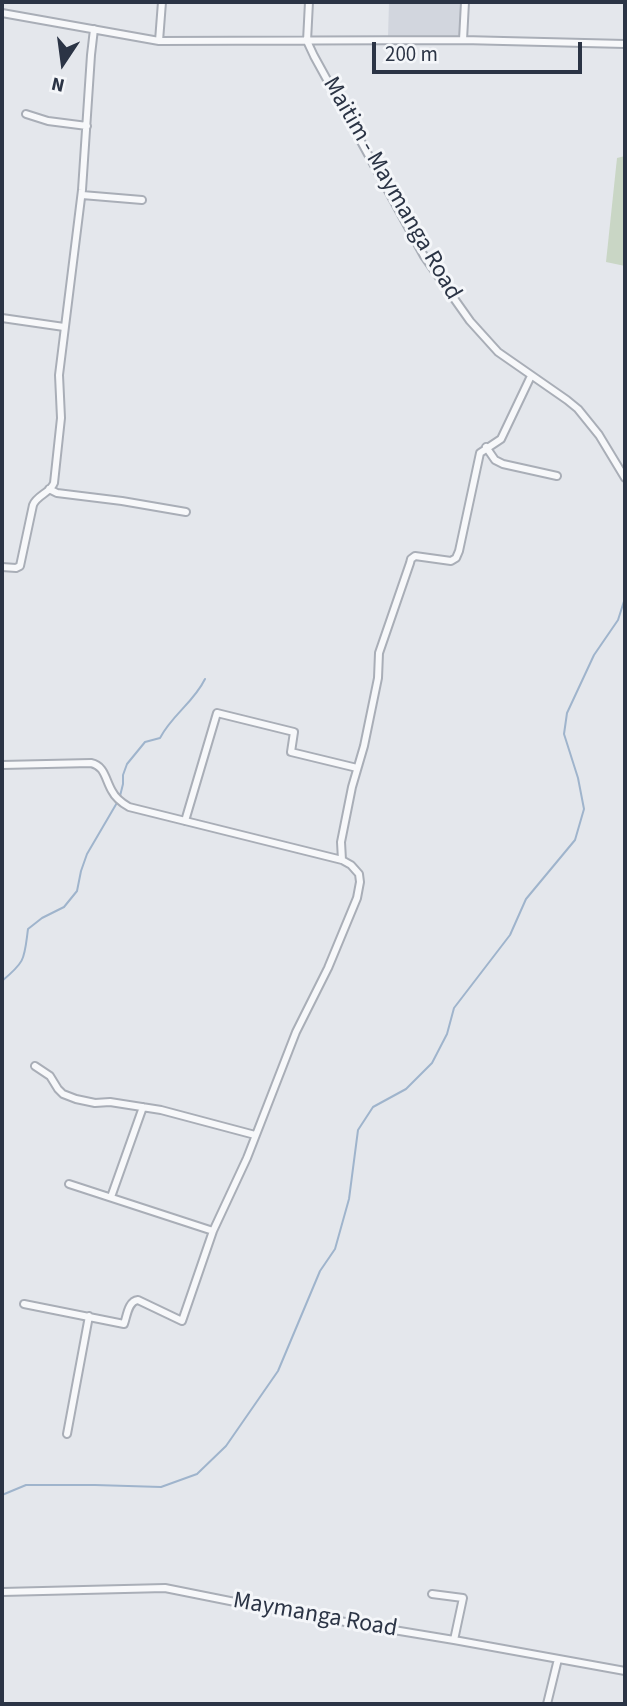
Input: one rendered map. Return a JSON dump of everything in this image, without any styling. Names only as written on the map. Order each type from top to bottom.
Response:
[{"type":"street","points":[[159,41],[162,2]]},
{"type":"street","name":"Maitim - Maymanga Road","points":[[309,2],[307,41],[424,256],[470,321],[498,352],[578,409],[599,435],[625,478]]},
{"type":"street","points":[[463,40],[465,2]]},
{"type":"street","points":[[2,13],[159,41],[463,40],[625,44]]},
{"type":"street","points":[[2,568],[20,566],[33,505],[54,483],[58,461],[64,327],[82,195],[94,29]]},
{"type":"street","points":[[26,114],[48,121],[87,126]]},
{"type":"street","points":[[82,195],[142,200]]},
{"type":"street","points":[[2,318],[64,327]]},
{"type":"street","points":[[342,860],[343,834],[379,678],[379,653],[410,563],[415,556],[452,561],[456,558],[478,458],[482,450],[501,439],[531,376]]},
{"type":"street","points":[[486,447],[495,460],[503,464],[557,476]]},
{"type":"street","points":[[49,489],[57,493],[186,512]]},
{"type":"street","points":[[185,821],[217,713],[294,732],[291,752],[357,768]]},
{"type":"street","points":[[2,765],[97,764],[120,803],[342,860],[359,874],[360,882],[357,898],[328,968],[296,1032],[256,1135],[213,1231],[183,1321],[138,1300],[131,1303],[124,1324],[24,1304]]},
{"type":"street","points":[[35,1066],[50,1076],[63,1094],[76,1099],[143,1107],[256,1135]]},
{"type":"street","points":[[111,1197],[143,1107]]},
{"type":"street","points":[[69,1184],[213,1231]]},
{"type":"street","points":[[67,1434],[89,1316]]},
{"type":"street","name":"Maymanga Road","points":[[2,1592],[165,1588],[285,1612],[625,1671]]},
{"type":"street","points":[[432,1594],[463,1598],[454,1640]]},
{"type":"street","points":[[547,1704],[558,1659]]},
{"type":"shaded area","points":[[389,2],[463,2],[463,37],[388,37]]},
{"type":"green space","points":[[625,156],[625,266],[606,262],[617,158]]},
{"type":"waterway","points":[[2,1495],[26,1485],[161,1487],[197,1474],[226,1446],[278,1371],[320,1271],[335,1249],[349,1199],[358,1130],[373,1107],[406,1089],[432,1063],[447,1034],[454,1008],[510,935],[526,899],[575,840],[584,809],[578,778],[564,734],[567,713],[594,655],[618,620],[625,598]]},
{"type":"waterway","points":[[120,796],[127,764],[145,742],[160,738],[205,679]]},
{"type":"waterway","points":[[2,981],[16,969],[22,959],[28,929],[64,907],[77,891],[87,854],[118,801]]}]
